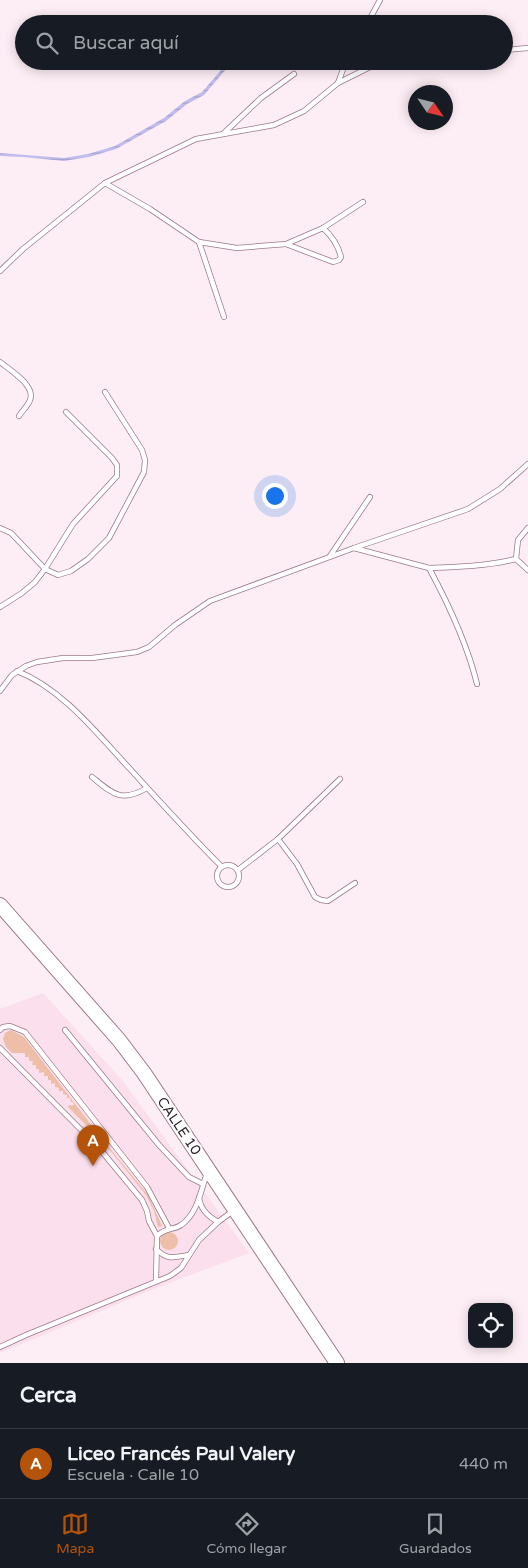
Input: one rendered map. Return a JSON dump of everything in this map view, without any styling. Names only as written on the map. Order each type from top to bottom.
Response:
[{"type":"main road","name":"CALLE 10","points":[[0,905],[119,1040],[144,1073],[337,1363]]},
{"type":"lane","points":[[372,15],[380,0]]},
{"type":"lane","points":[[513,49],[528,48]]},
{"type":"lane","points":[[338,83],[343,70]]},
{"type":"lane","points":[[0,271],[22,249],[106,182],[196,139],[274,125],[304,112],[338,83],[364,70]]},
{"type":"lane","points":[[224,134],[261,98],[294,74]]},
{"type":"lane","points":[[106,182],[199,242],[237,248],[286,244],[323,228],[362,202]]},
{"type":"lane","points":[[286,244],[333,262],[339,260],[342,257],[339,248],[331,235],[323,228]]},
{"type":"lane","points":[[199,242],[224,317]]},
{"type":"lane","points":[[0,362],[29,386],[32,395],[30,401],[18,416]]},
{"type":"lane","points":[[0,528],[11,533],[45,569],[58,574],[71,571],[88,559],[109,538],[144,472],[145,460],[142,450],[105,392]]},
{"type":"lane","points":[[0,607],[35,582],[73,524],[117,476],[117,465],[112,458],[66,412]]},
{"type":"lane","points":[[0,691],[6,681],[17,672],[36,662],[63,658],[92,658],[137,652],[149,647],[175,625],[210,601],[354,548],[468,509],[500,489],[528,464]]},
{"type":"lane","points":[[329,557],[370,497]]},
{"type":"lane","points":[[516,559],[518,540],[528,528]]},
{"type":"lane","points":[[354,548],[430,568],[503,563],[516,559]]},
{"type":"lane","points":[[516,559],[528,570]]},
{"type":"lane","points":[[430,568],[447,601],[467,648],[477,684]]},
{"type":"lane","points":[[17,672],[35,680],[68,705],[92,727],[183,828],[222,867]]},
{"type":"lane","points":[[92,777],[112,793],[123,796],[138,794],[147,788]]},
{"type":"lane","points":[[238,870],[278,839],[340,779]]},
{"type":"lane","points":[[278,839],[297,864],[315,897],[328,901],[355,884]]},
{"type":"lane","points":[[232,866],[238,870],[239,879],[237,884],[232,887],[221,885],[217,877],[222,867],[232,866]]},
{"type":"lane","points":[[0,1030],[3,1027],[10,1026],[25,1032],[147,1187],[169,1228]]},
{"type":"lane","points":[[65,1030],[165,1152],[189,1177],[203,1184]]},
{"type":"lane","points":[[0,1048],[115,1165],[142,1200],[157,1236],[156,1280]]},
{"type":"lane","points":[[157,1236],[169,1228],[180,1227],[193,1212],[208,1169]]},
{"type":"lane","points":[[199,1197],[200,1206],[204,1212],[218,1222]]},
{"type":"lane","points":[[0,1347],[156,1280],[170,1276],[181,1268],[199,1240],[235,1209]]},
{"type":"lane","points":[[156,1249],[163,1256],[167,1257],[189,1255]]},
{"type":"shaded area","points":[[221,70],[225,70],[204,95],[187,104],[166,121],[116,149],[89,157],[64,161],[0,156],[0,153],[64,158],[88,154],[115,146],[164,118],[185,101],[202,92]]},
{"type":"shaded area","points":[[43,993],[122,1080],[249,1253],[154,1289],[0,1353],[0,1009]]},
{"type":"shaded area","points":[[11,1030],[24,1037],[99,1135],[148,1195],[162,1226],[158,1227],[154,1211],[146,1195],[105,1144],[67,1106],[74,1105],[70,1098],[67,1098],[63,1091],[59,1091],[59,1088],[55,1087],[55,1083],[51,1084],[48,1076],[44,1076],[44,1072],[39,1073],[36,1065],[32,1065],[33,1061],[29,1061],[29,1057],[25,1057],[25,1053],[12,1053],[6,1047],[3,1039],[5,1033]]},
{"type":"shaded area","points":[[169,1232],[175,1235],[178,1241],[175,1247],[169,1250],[163,1247],[160,1241],[163,1235]]},
{"type":"place","name":"Liceo Francés Paul Valery","points":[[93,1166]]}]
